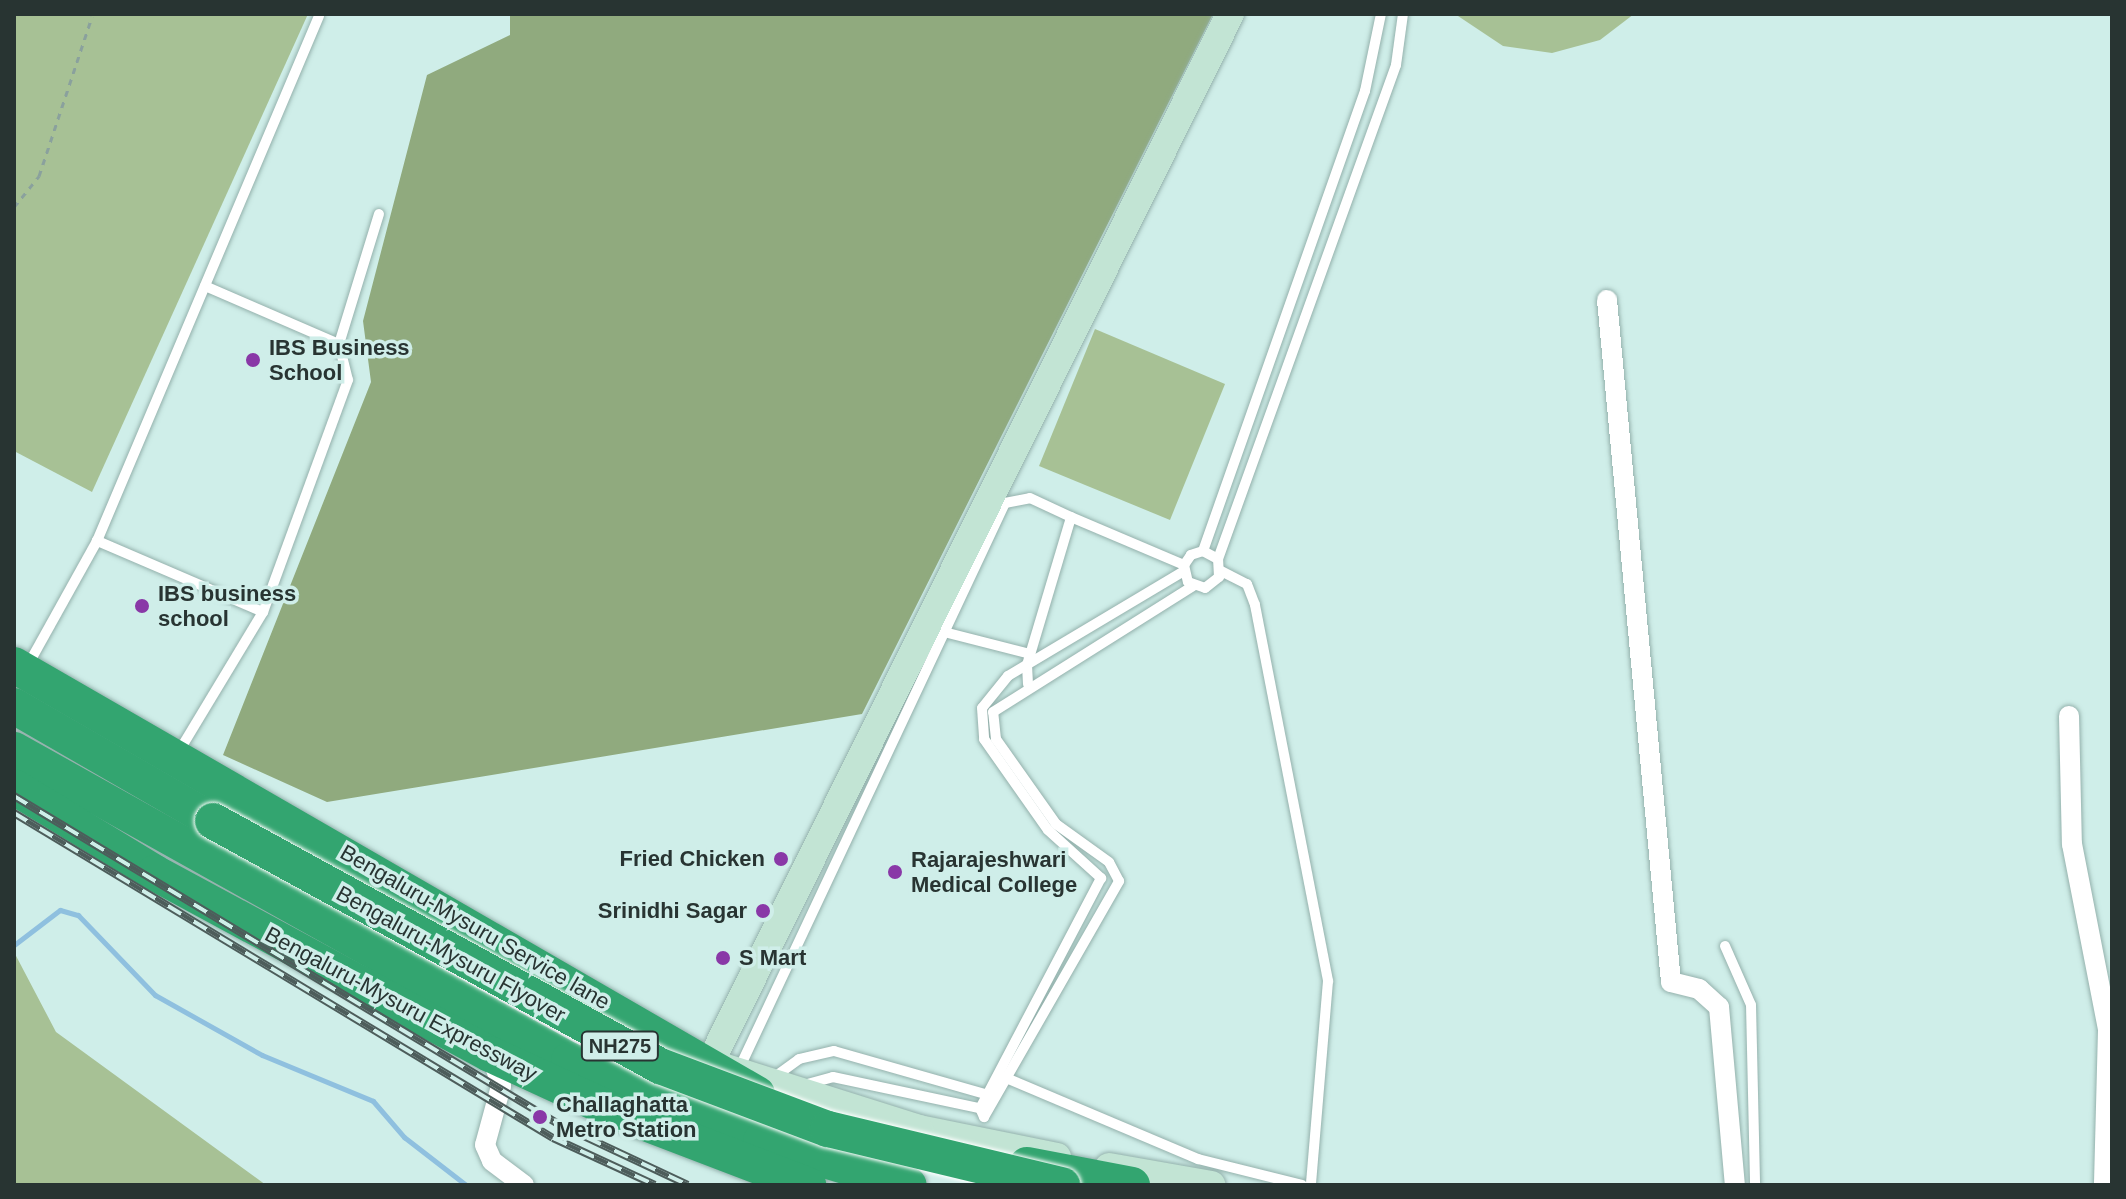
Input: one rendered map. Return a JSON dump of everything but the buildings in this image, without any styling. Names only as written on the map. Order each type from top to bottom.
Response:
[{"type":"highway","name":"NH275","points":[[19,668],[177,755]]},
{"type":"highway","name":"Bengaluru-Mysuru Flyover","points":[[14,706],[213,821],[660,1066],[828,1129],[1062,1185]]},
{"type":"highway","name":"Bengaluru-Mysuru Expressway","points":[[14,750],[569,1060],[761,1141],[909,1185]]},
{"type":"highway","name":"Bengaluru-Mysuru Service lane","points":[[177,755],[724,1068]]},
{"type":"highway","name":"NH275","points":[[14,777],[53,810]]},
{"type":"highway","points":[[14,787],[53,810]]},
{"type":"highway","name":"Bengaluru-Mysuru Expressway","points":[[53,810],[490,1054],[808,1185]]},
{"type":"highway","name":"NH275","points":[[724,1068],[749,1091],[848,1125],[1008,1165],[1132,1185]]},
{"type":"street","points":[[724,1068],[1230,14]]},
{"type":"street","points":[[1607,300],[1671,982],[1699,989],[1719,1007],[1735,1185]]},
{"type":"street","points":[[2069,716],[2072,844],[2108,1030],[2101,1059],[2104,1185]]},
{"type":"street","points":[[490,1054],[501,1086],[485,1145],[492,1161],[524,1185]]},
{"type":"street","name":"Bengaluru-Mysuru Service lane","points":[[724,1068],[1008,1165],[1211,1185]]},
{"type":"lane","points":[[980,1108],[984,1117],[992,1113],[994,1096],[1101,878],[1052,827],[984,739],[980,720],[999,683],[1028,660],[1184,568],[1203,551],[1350,133],[1381,14]]},
{"type":"lane","points":[[1004,1077],[1118,889],[1109,862],[1052,827],[993,731],[1000,702],[1193,586],[1211,586],[1221,571],[1218,559],[1396,65],[1403,14]]},
{"type":"lane","points":[[19,668],[97,541],[319,16]]},
{"type":"lane","points":[[1350,133],[1368,141]]},
{"type":"lane","points":[[177,755],[263,612],[348,380],[339,344],[379,214]]},
{"type":"lane","points":[[205,286],[339,344]]},
{"type":"lane","points":[[724,1068],[944,632],[1005,503],[1030,498],[1184,568],[1193,586]]},
{"type":"lane","points":[[1028,684],[1028,660],[1071,517]]},
{"type":"lane","points":[[97,541],[263,612]]},
{"type":"lane","points":[[1203,551],[1218,559]]},
{"type":"lane","points":[[1221,571],[1247,584],[1255,605],[1328,981],[1311,1185]]},
{"type":"lane","points":[[944,632],[1028,660]]},
{"type":"lane","points":[[1725,946],[1751,1005],[1755,1185]]},
{"type":"lane","points":[[781,1087],[792,1062],[834,1051],[994,1096]]},
{"type":"lane","points":[[781,1087],[833,1077],[980,1108]]},
{"type":"lane","points":[[1004,1077],[1198,1159],[1302,1185]]},
{"type":"lane","points":[[980,1108],[994,1096]]},
{"type":"path","points":[[14,207],[39,176],[92,17]]},
{"type":"green space","points":[[14,14],[308,14],[92,492],[14,451]]},
{"type":"green space","points":[[510,14],[1213,14],[862,714],[327,802],[223,755],[371,382],[363,321],[427,75],[510,35]]},
{"type":"green space","points":[[1455,14],[1634,14],[1600,40],[1552,53],[1503,46]]},
{"type":"green space","points":[[1095,329],[1225,384],[1170,520],[1039,466]]},
{"type":"green space","points":[[14,952],[56,1032],[266,1185],[14,1185]]},
{"type":"waterway","points":[[14,945],[60,910],[78,915],[155,995],[262,1055],[373,1101],[404,1137],[466,1185]]},
{"type":"railway","points":[[14,796],[560,1125],[688,1185]]},
{"type":"railway","points":[[14,813],[553,1138],[655,1185]]},
{"type":"place","name":"IBS Business School","points":[[253,360]]},
{"type":"place","name":"IBS business school","points":[[142,606]]},
{"type":"place","name":"Fried Chicken","points":[[781,859]]},
{"type":"place","name":"Rajarajeshwari Medical College","points":[[895,872]]},
{"type":"place","name":"Srinidhi Sagar","points":[[763,911]]},
{"type":"place","name":"S Mart","points":[[723,958]]},
{"type":"place","name":"Challaghatta Metro Station","points":[[540,1117]]}]
